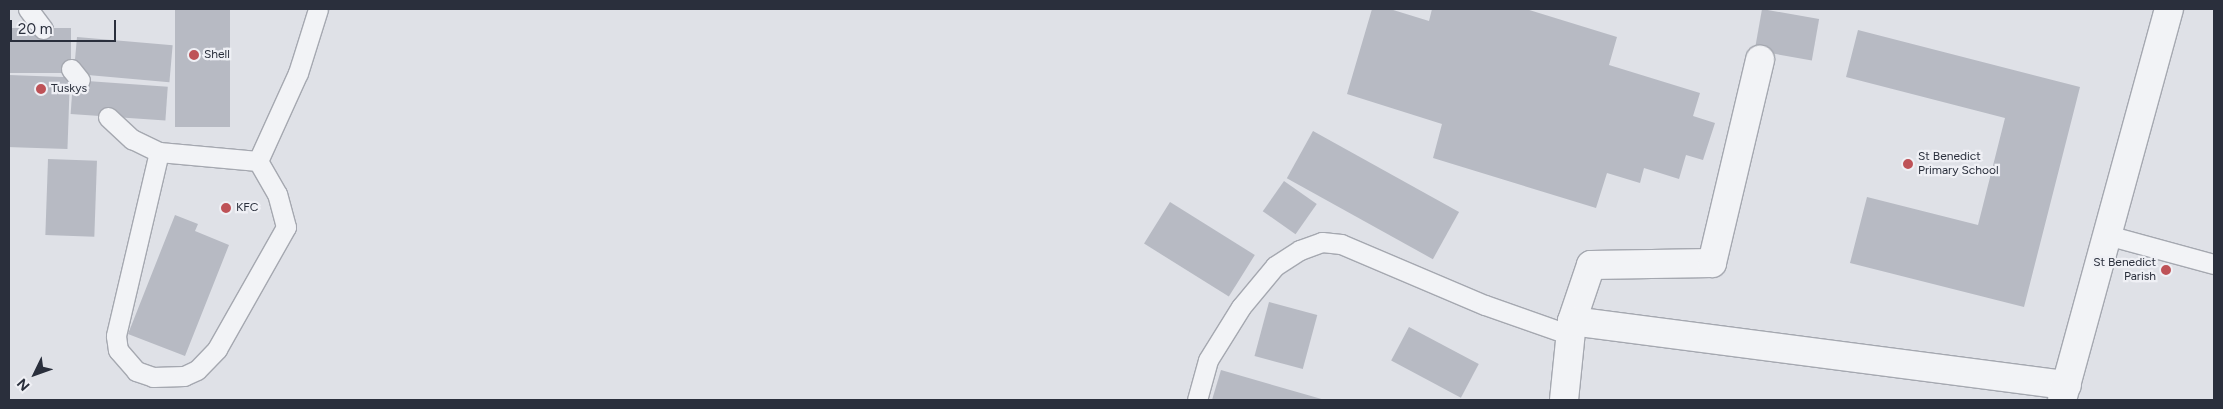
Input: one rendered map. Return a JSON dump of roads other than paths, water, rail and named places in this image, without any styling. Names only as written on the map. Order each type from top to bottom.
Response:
[{"type":"street","points":[[1571,328],[2064,393],[2169,9]]},
{"type":"street","points":[[1564,400],[1571,328],[1591,265],[1712,263],[1760,60]]},
{"type":"lane","points":[[28,9],[43,29]]},
{"type":"lane","points":[[258,162],[298,73],[318,9]]},
{"type":"lane","points":[[108,117],[132,139],[159,152],[258,162]]},
{"type":"lane","points":[[159,152],[116,336],[125,360],[136,372],[153,377],[184,376],[208,360],[217,349],[286,227],[277,194],[258,162]]},
{"type":"lane","points":[[2107,235],[2214,264]]},
{"type":"lane","points":[[1197,400],[1208,360],[1241,307],[1275,266],[1300,250],[1322,242],[1341,244],[1485,305],[1571,328]]},
{"type":"place","name":"Shell","points":[[194,55]]},
{"type":"place","name":"Tuskys","points":[[41,89]]},
{"type":"place","name":"St Benedict Primary School","points":[[1908,164]]},
{"type":"place","name":"KFC","points":[[226,208]]},
{"type":"place","name":"St Benedict Parish","points":[[2166,270]]}]
